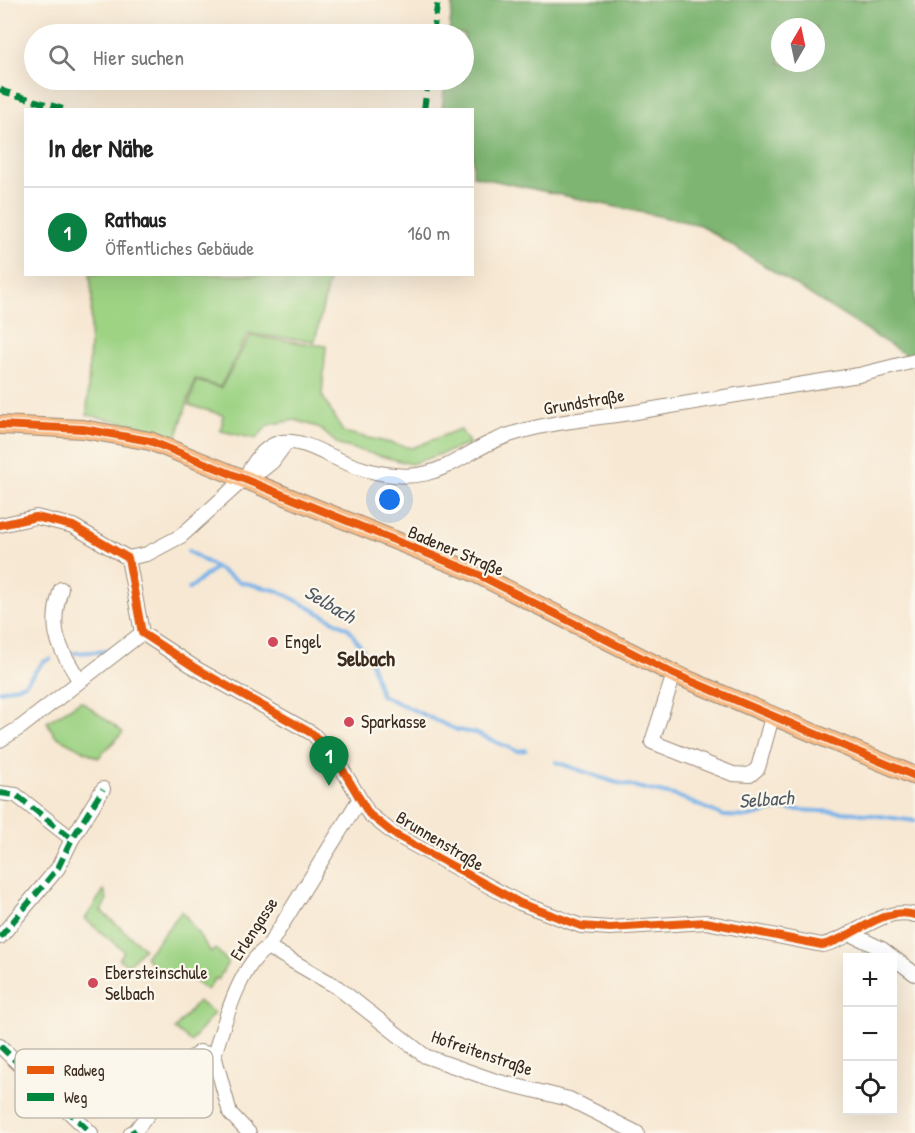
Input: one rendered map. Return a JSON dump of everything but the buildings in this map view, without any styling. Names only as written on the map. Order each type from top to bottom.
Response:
[{"type":"main road","name":"Badener Straße","points":[[0,425],[83,429],[150,441],[473,572],[674,674],[915,776]]},
{"type":"street","name":"Grundstraße","points":[[128,558],[147,554],[181,536],[245,478],[262,450],[268,446],[286,443],[308,444],[346,464],[367,471],[416,476],[455,463],[519,432],[901,366],[915,361]]},
{"type":"street","points":[[0,525],[36,517],[73,526],[128,558],[142,633],[134,642],[79,680],[21,727],[0,740]]},
{"type":"street","points":[[61,589],[55,609],[54,630],[59,646],[79,680]]},
{"type":"street","name":"Brunnenstraße","points":[[142,633],[197,669],[313,734],[338,762],[369,814],[394,834],[520,903],[581,926],[610,928],[706,922],[822,945],[853,935],[887,914],[906,912],[915,915]]},
{"type":"street","points":[[674,674],[652,742],[733,774],[750,775],[758,768],[772,717]]},
{"type":"street","points":[[0,937],[58,868],[72,839],[103,789]]},
{"type":"street","points":[[0,793],[16,795],[72,839]]},
{"type":"street","name":"Erlengasse","points":[[214,1055],[226,1016],[257,953],[268,947],[359,800]]},
{"type":"street","points":[[853,935],[882,949],[915,974]]},
{"type":"street","name":"Hofreitenstraße","points":[[268,947],[337,987],[425,1056],[496,1081],[569,1099],[637,1133]]},
{"type":"street","points":[[0,1046],[15,1060]]},
{"type":"street","points":[[214,1055],[230,1113],[249,1133]]},
{"type":"street","points":[[75,1118],[91,1133]]},
{"type":"street","points":[[131,1133],[145,1118]]},
{"type":"green space","points":[[453,0],[915,0],[915,361],[700,225],[474,176],[474,108],[442,108],[444,90],[474,90],[474,24],[450,24]]},
{"type":"green space","points":[[90,276],[330,276],[315,341],[248,334],[220,387],[195,379],[176,439],[137,425],[87,415],[92,294]]},
{"type":"green space","points":[[250,336],[326,346],[322,395],[343,432],[412,448],[460,429],[470,444],[411,464],[339,445],[318,427],[295,420],[268,425],[256,439],[221,431],[223,415],[189,405],[196,381],[221,388]]},
{"type":"green space","points":[[81,701],[123,732],[98,758],[55,736],[47,722]]},
{"type":"green space","points":[[104,890],[107,899],[101,911],[144,948],[128,965],[119,959],[124,951],[85,919]]},
{"type":"green space","points":[[182,911],[211,952],[216,949],[228,962],[218,980],[215,978],[207,990],[186,976],[163,974],[145,957]]},
{"type":"green space","points":[[198,1001],[214,1013],[191,1042],[175,1029]]},
{"type":"waterway","name":"Selbach","points":[[188,551],[240,582],[279,591],[349,629],[371,662],[381,695],[457,730],[475,733],[517,751],[526,750]]},
{"type":"waterway","points":[[189,589],[215,568]]},
{"type":"waterway","points":[[74,653],[112,651]]},
{"type":"waterway","points":[[0,691],[25,684],[43,662],[50,659]]},
{"type":"waterway","name":"Selbach","points":[[556,762],[614,782],[677,796],[724,816],[748,817],[780,809],[857,813],[915,821]]},
{"type":"marked path","points":[[434,24],[438,0]]},
{"type":"marked path","points":[[0,89],[60,108]]},
{"type":"marked path","points":[[424,108],[427,90]]},
{"type":"marked path","points":[[0,937],[58,868],[72,839],[103,789]]},
{"type":"marked path","points":[[0,793],[16,795],[72,839]]},
{"type":"marked path","points":[[0,1046],[15,1060]]},
{"type":"marked path","points":[[75,1118],[91,1133]]},
{"type":"marked path","points":[[131,1133],[136,1130]]},
{"type":"cycle path","points":[[0,425],[83,429],[150,441],[473,572],[674,674],[915,776]]},
{"type":"cycle path","points":[[0,525],[36,517],[73,526],[128,558],[142,633],[197,669],[313,734],[338,762],[369,814],[394,834],[520,903],[581,926],[610,928],[706,922],[822,945],[834,942],[891,915],[903,913],[915,915]]},
{"type":"place","name":"Engel","points":[[273,642]]},
{"type":"place","name":"Sparkasse","points":[[349,722]]},
{"type":"place","name":"Rathaus","points":[[329,786]]},
{"type":"place","name":"Ebersteinschule Selbach","points":[[93,983]]},
{"type":"district","name":"Selbach","points":[[366,659]]}]
